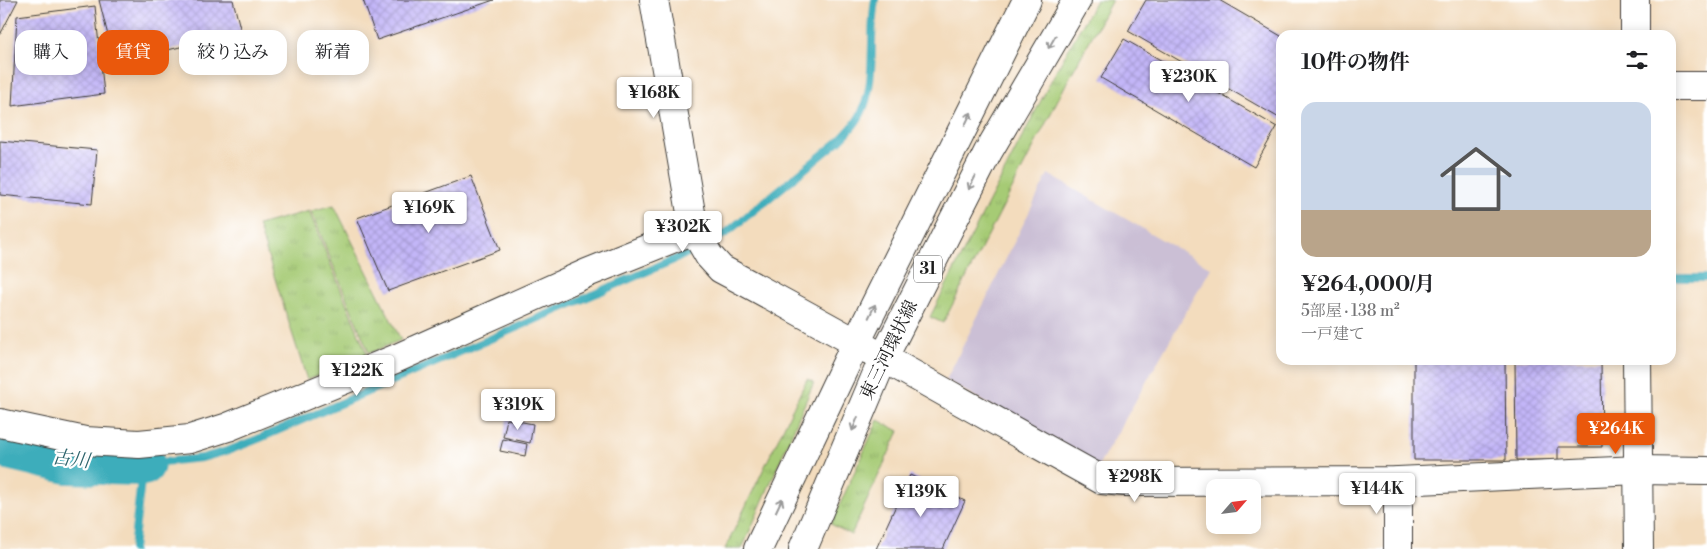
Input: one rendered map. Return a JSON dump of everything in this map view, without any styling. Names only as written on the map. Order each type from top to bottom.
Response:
[{"type":"street","points":[[654,0],[694,230],[709,256],[721,269],[828,326],[1102,480],[1124,482],[1398,481],[1638,470],[1707,471]]},
{"type":"street","name":"東三河環状線","points":[[758,549],[856,343],[1027,0]]},
{"type":"street","name":"東三河環状線","points":[[803,549],[883,358],[988,152],[1077,0]]},
{"type":"street","points":[[1635,0],[1635,30]]},
{"type":"street","points":[[1676,86],[1707,86]]},
{"type":"street","points":[[0,423],[84,441],[139,444],[190,439],[228,427],[395,359],[587,273],[694,230]]},
{"type":"street","points":[[1637,365],[1639,549]]},
{"type":"street","points":[[1398,481],[1398,549]]},
{"type":"shaded area","points":[[1048,174],[1211,268],[1098,467],[946,380]]},
{"type":"green space","points":[[1096,0],[1112,0],[1067,82],[943,323],[930,317],[1053,77]]},
{"type":"green space","points":[[334,205],[401,340],[369,353],[311,211]]},
{"type":"green space","points":[[309,211],[367,354],[307,380],[258,225]]},
{"type":"green space","points":[[807,379],[814,382],[742,549],[725,549]]},
{"type":"green space","points":[[878,420],[899,431],[851,535],[831,524]]},
{"type":"building","points":[[0,0],[18,0],[0,35]]},
{"type":"building","points":[[99,0],[233,0],[240,30],[179,30],[179,47],[169,50],[169,30],[107,30]]},
{"type":"building","points":[[363,0],[494,0],[377,40]]},
{"type":"building","points":[[1146,0],[1219,0],[1276,33],[1276,116],[1128,31]]},
{"type":"building","points":[[95,6],[97,30],[97,75],[102,75],[104,94],[12,106],[15,52],[15,75],[87,75],[87,30],[16,30],[17,16]]},
{"type":"building","points":[[1124,39],[1276,126],[1276,129],[1254,167],[1101,78]]},
{"type":"building","points":[[0,141],[97,150],[92,204],[0,195]]},
{"type":"building","points":[[471,176],[500,250],[388,291],[357,218]]},
{"type":"building","points":[[1414,365],[1505,365],[1506,460],[1414,460]]},
{"type":"building","points":[[1515,365],[1601,365],[1602,447],[1558,447],[1558,460],[1516,460]]},
{"type":"building","points":[[507,419],[533,424],[530,443],[503,437]]},
{"type":"building","points":[[503,439],[527,444],[525,456],[500,451]]},
{"type":"building","points":[[910,475],[965,501],[943,549],[876,549]]},
{"type":"waterway","points":[[133,549],[143,464],[202,458],[258,439],[678,258],[725,234],[839,141],[859,117],[868,95],[870,82],[875,0]]},
{"type":"waterway","points":[[1676,278],[1707,278]]},
{"type":"waterway","name":"古川","points":[[0,446],[68,462],[143,464]]}]
